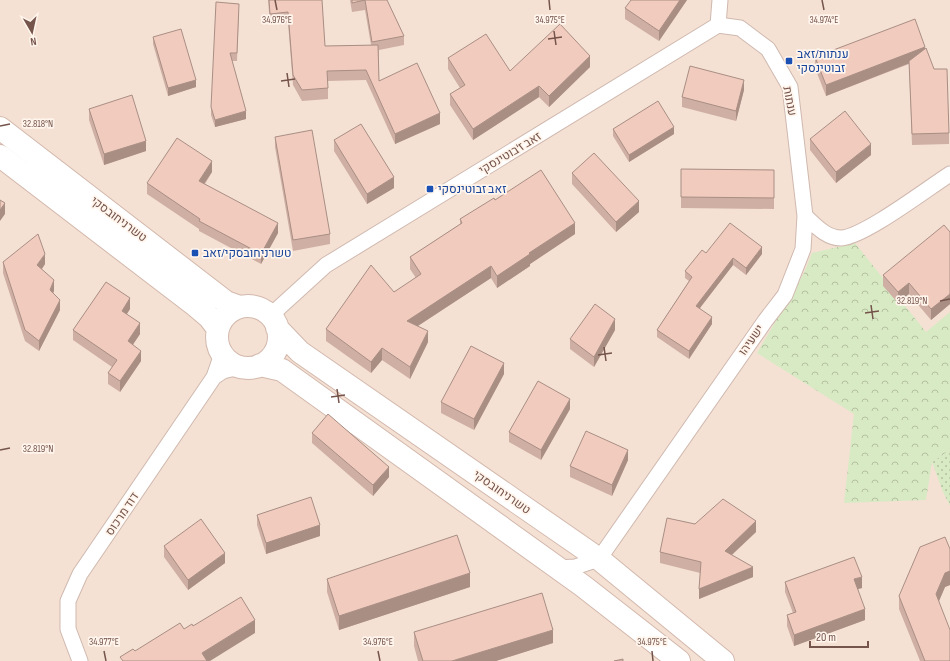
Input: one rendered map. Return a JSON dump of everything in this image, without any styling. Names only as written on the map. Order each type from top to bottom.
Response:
[{"type":"street","points":[[718,26],[720,0]]},
{"type":"street","name":"ענתות","points":[[718,26],[740,28],[768,49],[790,87],[805,216]]},
{"type":"street","name":"זאב ז'בוטינסקי","points":[[273,322],[326,265],[718,26]]},
{"type":"street","name":"טשרניחובסקי","points":[[0,128],[226,302],[240,307]]},
{"type":"street","name":"טשרניחובסקי","points":[[0,156],[196,306],[209,317],[218,329]]},
{"type":"street","points":[[805,216],[823,233],[841,238],[864,231],[950,174]]},
{"type":"street","name":"ישעיהו","points":[[599,559],[765,321],[786,295],[803,249],[805,216]]},
{"type":"street","points":[[240,307],[256,308],[273,322],[277,346],[268,360],[260,365],[246,368],[230,360],[218,346],[218,329],[226,315],[240,307]]},
{"type":"street","name":"טשרניחובסקי","points":[[273,322],[300,352],[599,559],[723,661]]},
{"type":"street","name":"דוד מרכוס","points":[[80,661],[68,629],[68,601],[80,574],[214,377],[230,360]]},
{"type":"street","points":[[260,365],[282,370],[557,568],[679,661]]},
{"type":"street","points":[[557,568],[575,567],[599,559]]},
{"type":"shaded area","points":[[0,0],[950,0],[950,661],[0,661]]},
{"type":"green space","points":[[855,243],[926,332],[950,312],[950,450],[932,462],[926,500],[844,503],[854,414],[757,353],[804,273],[812,253]]},
{"type":"green space","points":[[950,450],[950,506],[932,462]]},
{"type":"building","points":[[269,0],[322,0],[325,46],[378,45],[379,81],[417,63],[440,113],[395,134],[366,70],[327,71],[328,88],[302,90],[293,75],[288,12],[270,14]]},
{"type":"building","points":[[352,0],[365,0],[352,3]]},
{"type":"building","points":[[365,0],[387,0],[404,36],[372,42]]},
{"type":"building","points":[[631,0],[680,0],[659,31],[625,8]]},
{"type":"building","points":[[216,2],[239,4],[237,53],[230,53],[246,111],[215,120],[211,107]]},
{"type":"building","points":[[915,19],[925,47],[826,85],[815,57]]},
{"type":"building","points":[[560,24],[590,56],[549,96],[539,86],[473,129],[450,94],[465,85],[448,58],[486,34],[510,71]]},
{"type":"building","points":[[181,29],[196,80],[168,88],[153,37]]},
{"type":"building","points":[[926,48],[934,69],[947,69],[949,133],[912,134],[909,61]]},
{"type":"building","points":[[690,66],[744,80],[736,111],[682,97]]},
{"type":"building","points":[[132,95],[146,141],[104,154],[89,109]]},
{"type":"building","points":[[658,101],[674,127],[629,155],[613,129]]},
{"type":"building","points":[[845,111],[871,144],[836,172],[810,139]]},
{"type":"building","points":[[361,124],[394,177],[367,194],[334,140]]},
{"type":"building","points":[[312,130],[330,234],[293,240],[275,137]]},
{"type":"building","points":[[177,138],[212,161],[199,181],[278,223],[261,254],[199,221],[200,219],[147,183]]},
{"type":"building","points":[[594,153],[639,201],[616,222],[572,173]]},
{"type":"building","points":[[681,169],[774,170],[774,198],[681,197]]},
{"type":"building","points":[[541,170],[575,223],[497,276],[491,266],[407,321],[428,331],[410,367],[382,348],[371,362],[326,329],[371,265],[394,292],[421,274],[410,257],[462,223],[460,219],[494,198],[495,200]]},
{"type":"building","points":[[0,200],[5,203],[0,210]]},
{"type":"building","points":[[730,223],[762,247],[746,268],[733,258],[696,306],[712,317],[689,351],[657,330],[692,277],[685,271],[702,250],[706,253]]},
{"type":"building","points":[[944,225],[950,232],[950,294],[931,309],[909,283],[898,292],[883,275]]},
{"type":"building","points":[[38,234],[45,254],[37,265],[54,280],[50,290],[60,300],[39,341],[25,330],[3,262]]},
{"type":"building","points":[[106,282],[130,298],[122,311],[140,323],[128,341],[141,351],[120,381],[108,373],[117,360],[73,330]]},
{"type":"building","points":[[595,304],[615,319],[594,357],[570,339]]},
{"type":"building","points":[[471,346],[504,363],[474,419],[441,402]]},
{"type":"building","points":[[538,381],[570,399],[541,450],[509,432]]},
{"type":"building","points":[[328,414],[389,467],[373,485],[312,433]]},
{"type":"building","points":[[586,431],[628,450],[612,485],[570,466]]},
{"type":"building","points":[[311,497],[320,525],[266,543],[257,515]]},
{"type":"building","points":[[723,499],[756,521],[725,551],[753,567],[699,589],[701,562],[660,552],[667,518],[695,524]]},
{"type":"building","points":[[201,519],[225,553],[188,580],[164,546]]},
{"type":"building","points":[[457,535],[470,573],[339,616],[327,579]]},
{"type":"building","points":[[945,537],[950,549],[950,571],[945,573],[936,594],[950,630],[950,661],[925,661],[899,596],[920,547]]},
{"type":"building","points":[[854,557],[862,577],[854,579],[865,609],[794,635],[787,615],[796,612],[785,582]]},
{"type":"building","points":[[542,593],[553,630],[452,661],[423,661],[414,632]]},
{"type":"building","points":[[241,597],[255,620],[202,653],[207,661],[123,661],[120,657],[133,649],[135,651],[180,623],[184,629],[192,624],[193,626]]},
{"type":"place","name":"ענתות/זאב זבוטינסקי","points":[[789,61]]},
{"type":"place","name":"זאב זבוטינסקי","points":[[430,189]]},
{"type":"place","name":"טשרניחובסקי/זאב","points":[[195,253]]}]
